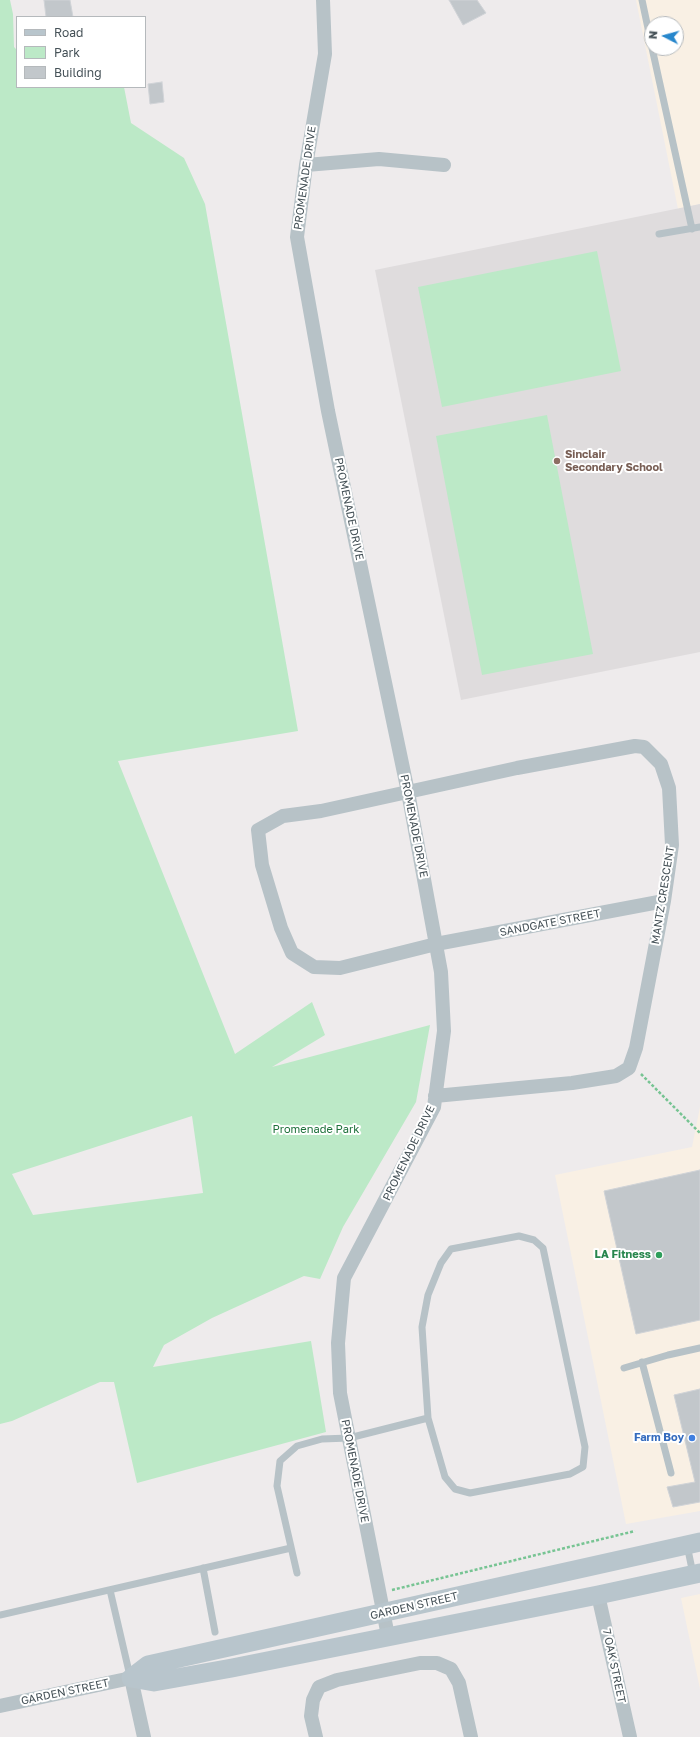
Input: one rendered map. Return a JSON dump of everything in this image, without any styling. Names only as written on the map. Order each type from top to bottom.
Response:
[{"type":"street","name":"PROMENADE DRIVE","points":[[323,0],[325,54],[306,165],[297,238],[328,410],[408,792],[441,972],[444,1031],[434,1107],[344,1278],[338,1343],[340,1393],[382,1614],[388,1636]]},
{"type":"street","points":[[306,165],[379,159],[444,164]]},
{"type":"street","name":"MANTZ CRESCENT","points":[[408,792],[525,767],[635,746],[644,747],[661,764],[669,788],[672,845],[664,901],[636,1048],[631,1064]]},
{"type":"street","name":"SANDGATE STREET","points":[[408,792],[321,811],[283,816],[258,830],[262,865],[281,928],[292,953],[314,967],[340,968],[436,944],[664,901]]},
{"type":"street","points":[[435,1096],[572,1083],[616,1076],[629,1068],[631,1064]]},
{"type":"street","name":"GARDEN STREET","points":[[131,1678],[148,1666],[694,1543]]},
{"type":"street","name":"GARDEN STREET","points":[[0,1706],[131,1678],[154,1682],[232,1668],[598,1595],[697,1573]]},
{"type":"street","name":"7 OAK STREET","points":[[598,1595],[630,1737]]},
{"type":"street","points":[[316,1737],[311,1716],[313,1700],[319,1687],[337,1680],[413,1664],[437,1663],[451,1670],[459,1682],[471,1737]]},
{"type":"street","points":[[131,1678],[144,1737]]},
{"type":"lane","points":[[642,0],[645,16]]},
{"type":"lane","points":[[654,56],[692,229]]},
{"type":"lane","points":[[659,234],[700,227]]},
{"type":"lane","points":[[519,1236],[534,1240],[543,1248],[585,1447],[583,1467],[570,1474],[470,1493],[455,1489],[445,1477],[428,1418],[422,1327],[428,1295],[440,1263],[451,1249],[519,1236]]},
{"type":"lane","points":[[624,1368],[642,1362],[700,1348]]},
{"type":"lane","points":[[642,1362],[671,1473]]},
{"type":"lane","points":[[297,1573],[277,1486],[280,1461],[297,1446],[322,1439],[348,1438],[428,1418]]},
{"type":"lane","points":[[694,1543],[697,1573]]},
{"type":"lane","points":[[0,1615],[291,1548]]},
{"type":"lane","points":[[203,1568],[216,1632]]},
{"type":"lane","points":[[110,1590],[131,1678]]},
{"type":"path","points":[[631,1064],[700,1133]]},
{"type":"path","points":[[378,1593],[635,1531]]},
{"type":"shaded area","points":[[636,0],[700,0],[700,204],[678,209],[647,56],[684,56],[684,16],[644,16],[644,40]]},
{"type":"shaded area","name":"Sinclair Secondary School","points":[[700,204],[700,652],[461,700],[375,270]]},
{"type":"shaded area","points":[[700,1107],[700,1511],[626,1524],[555,1175],[692,1147]]},
{"type":"shaded area","points":[[700,1594],[700,1689],[681,1598]]},
{"type":"green space","name":"Promenade Park","points":[[0,0],[10,0],[13,14],[14,47],[16,49],[16,88],[124,88],[131,123],[184,158],[205,204],[298,731],[118,761],[235,1054],[312,1002],[325,1035],[272,1067],[430,1025],[416,1102],[343,1227],[320,1279],[304,1276],[212,1318],[164,1345],[153,1367],[311,1341],[326,1432],[137,1483],[114,1382],[100,1382],[12,1421],[0,1424]],"holes":[[[192,1116],[203,1193],[33,1215],[12,1174]]]},
{"type":"green space","points":[[597,251],[621,371],[442,407],[418,287]]},
{"type":"green space","points":[[547,415],[593,654],[482,675],[436,436]]},
{"type":"building","points":[[44,0],[70,0],[73,16],[46,16]]},
{"type":"building","points":[[449,0],[477,0],[486,13],[463,25]]},
{"type":"building","points":[[162,82],[164,102],[150,104],[148,84]]},
{"type":"building","name":"LA Fitness","points":[[700,1170],[700,1320],[636,1334],[604,1191]]},
{"type":"building","name":"Farm Boy","points":[[700,1389],[700,1502],[673,1507],[667,1487],[695,1482],[674,1395]]},
{"type":"place","name":"Sinclair Secondary School","points":[[557,461]]},
{"type":"place","name":"LA Fitness","points":[[659,1255]]},
{"type":"place","name":"Farm Boy","points":[[692,1438]]}]
